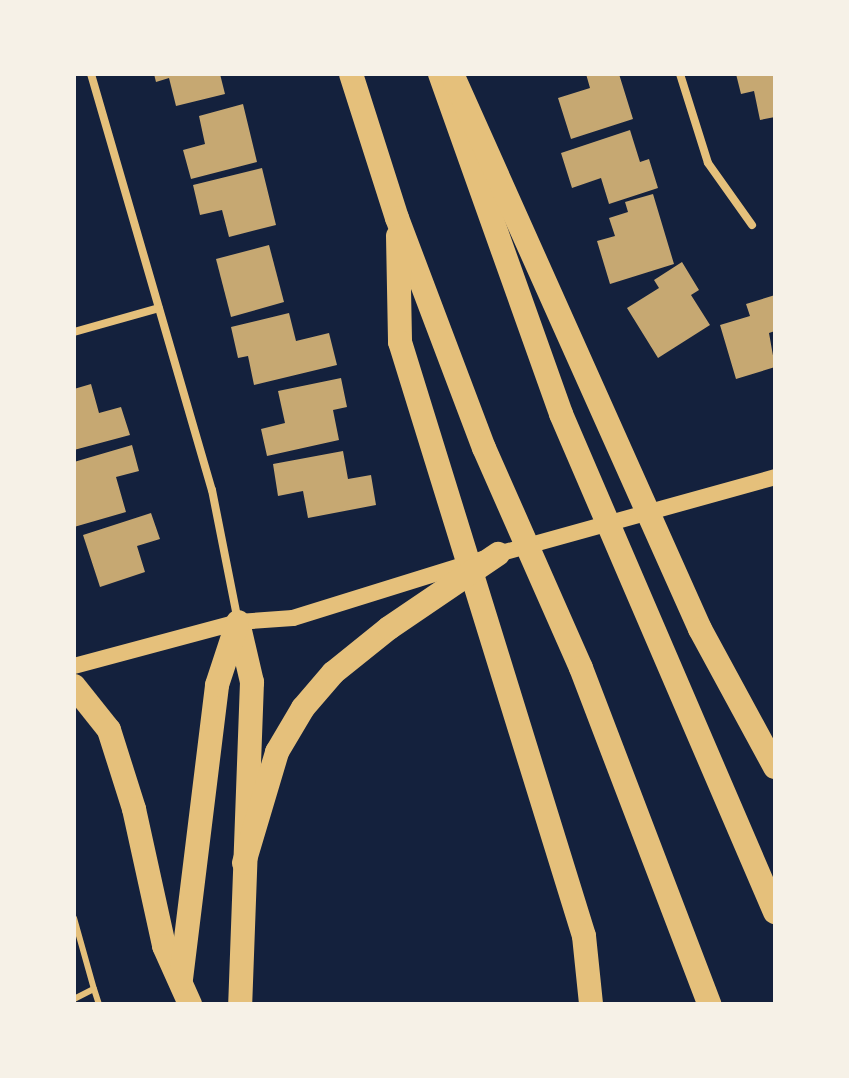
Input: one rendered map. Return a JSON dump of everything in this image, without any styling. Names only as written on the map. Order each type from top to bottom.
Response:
[{"type":"highway","points":[[351,74],[397,218],[484,448],[581,668],[709,1004]]},
{"type":"highway","points":[[440,74],[561,414],[775,912]]},
{"type":"highway","points":[[452,74],[700,629],[775,767]]},
{"type":"highway","points":[[397,218],[400,342],[428,445],[508,688],[584,936],[591,1004]]},
{"type":"highway","points":[[244,863],[277,752],[303,708],[333,673],[389,628],[498,554]]},
{"type":"highway","points":[[238,622],[252,682],[240,1004]]},
{"type":"highway","points":[[181,979],[217,685],[238,622]]},
{"type":"highway","points":[[74,686],[109,730],[134,809],[164,946],[190,1004]]},
{"type":"main road","points":[[74,666],[238,622],[293,618],[498,554],[775,477]]},
{"type":"street","points":[[91,74],[212,490],[238,622]]},
{"type":"street","points":[[680,74],[708,163],[752,225]]},
{"type":"street","points":[[74,332],[159,308]]},
{"type":"lane","points":[[74,918],[99,1004]]},
{"type":"lane","points":[[74,999],[94,989]]},
{"type":"building","points":[[154,74],[220,74],[225,94],[176,106],[169,78],[156,82]]},
{"type":"building","points":[[586,74],[619,74],[633,119],[571,139],[558,98],[590,88]]},
{"type":"building","points":[[736,74],[775,74],[775,117],[760,120],[754,91],[741,94]]},
{"type":"building","points":[[243,104],[257,162],[191,179],[183,150],[205,144],[199,116]]},
{"type":"building","points":[[630,130],[640,162],[649,159],[658,188],[609,204],[601,178],[572,188],[561,153]]},
{"type":"building","points":[[262,168],[276,225],[229,237],[222,210],[200,215],[193,185]]},
{"type":"building","points":[[653,194],[674,264],[610,284],[597,241],[615,236],[609,218],[628,212],[625,202]]},
{"type":"building","points":[[269,245],[284,302],[231,317],[216,259]]},
{"type":"building","points":[[682,262],[699,290],[691,295],[710,325],[658,358],[627,308],[659,288],[654,280]]},
{"type":"building","points":[[775,295],[775,331],[769,333],[775,367],[736,379],[720,325],[750,316],[746,304]]},
{"type":"building","points":[[289,313],[296,341],[329,333],[337,365],[254,385],[248,356],[238,358],[231,327]]},
{"type":"building","points":[[341,378],[347,407],[333,410],[339,440],[267,456],[261,429],[285,423],[278,391]]},
{"type":"building","points":[[91,384],[99,413],[121,407],[130,435],[74,450],[74,389]]},
{"type":"building","points":[[132,445],[139,471],[116,477],[126,512],[74,527],[74,462]]},
{"type":"building","points":[[343,451],[348,479],[371,475],[376,505],[308,518],[303,491],[278,496],[273,464]]},
{"type":"building","points":[[151,513],[160,539],[137,546],[145,572],[100,587],[83,535]]}]
